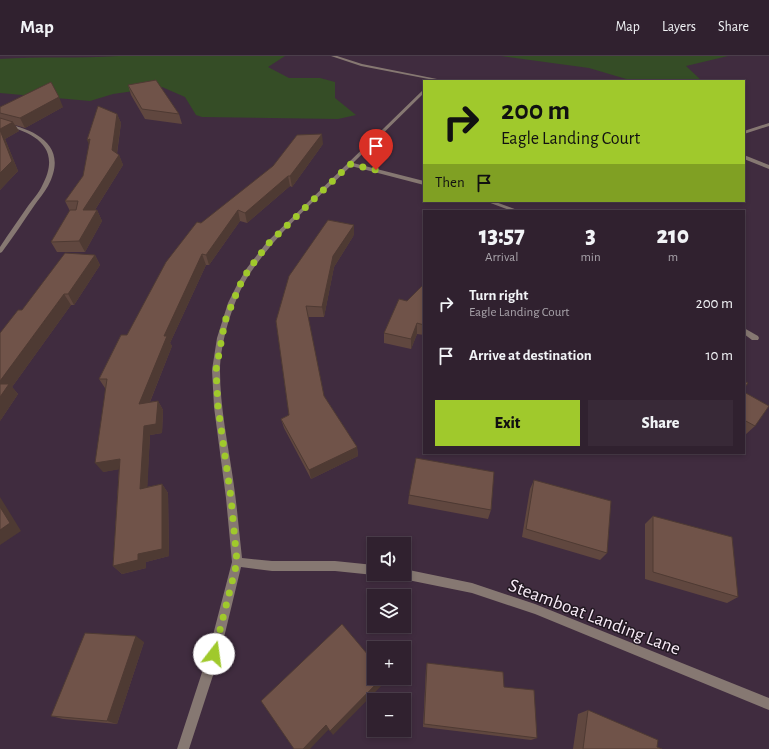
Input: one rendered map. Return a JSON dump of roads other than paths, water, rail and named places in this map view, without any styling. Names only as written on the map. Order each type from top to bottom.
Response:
[{"type":"street","points":[[333,56],[361,65],[435,80]]},
{"type":"street","points":[[183,749],[214,654],[237,562],[231,498],[218,407],[216,370],[225,321],[240,285],[249,269],[269,243],[423,92]]},
{"type":"street","points":[[0,123],[32,132],[45,141],[51,150],[54,166],[45,186],[0,251]]},
{"type":"street","points":[[745,133],[769,124]]},
{"type":"street","points":[[745,157],[769,166]]},
{"type":"street","points":[[350,164],[423,183]]},
{"type":"street","points":[[491,202],[514,210]]},
{"type":"street","points":[[745,332],[754,338]]},
{"type":"street","points":[[237,562],[272,566],[335,566],[367,569]]},
{"type":"street","name":"Steamboat Landing Lane","points":[[411,576],[472,588],[535,609],[769,704]]}]
